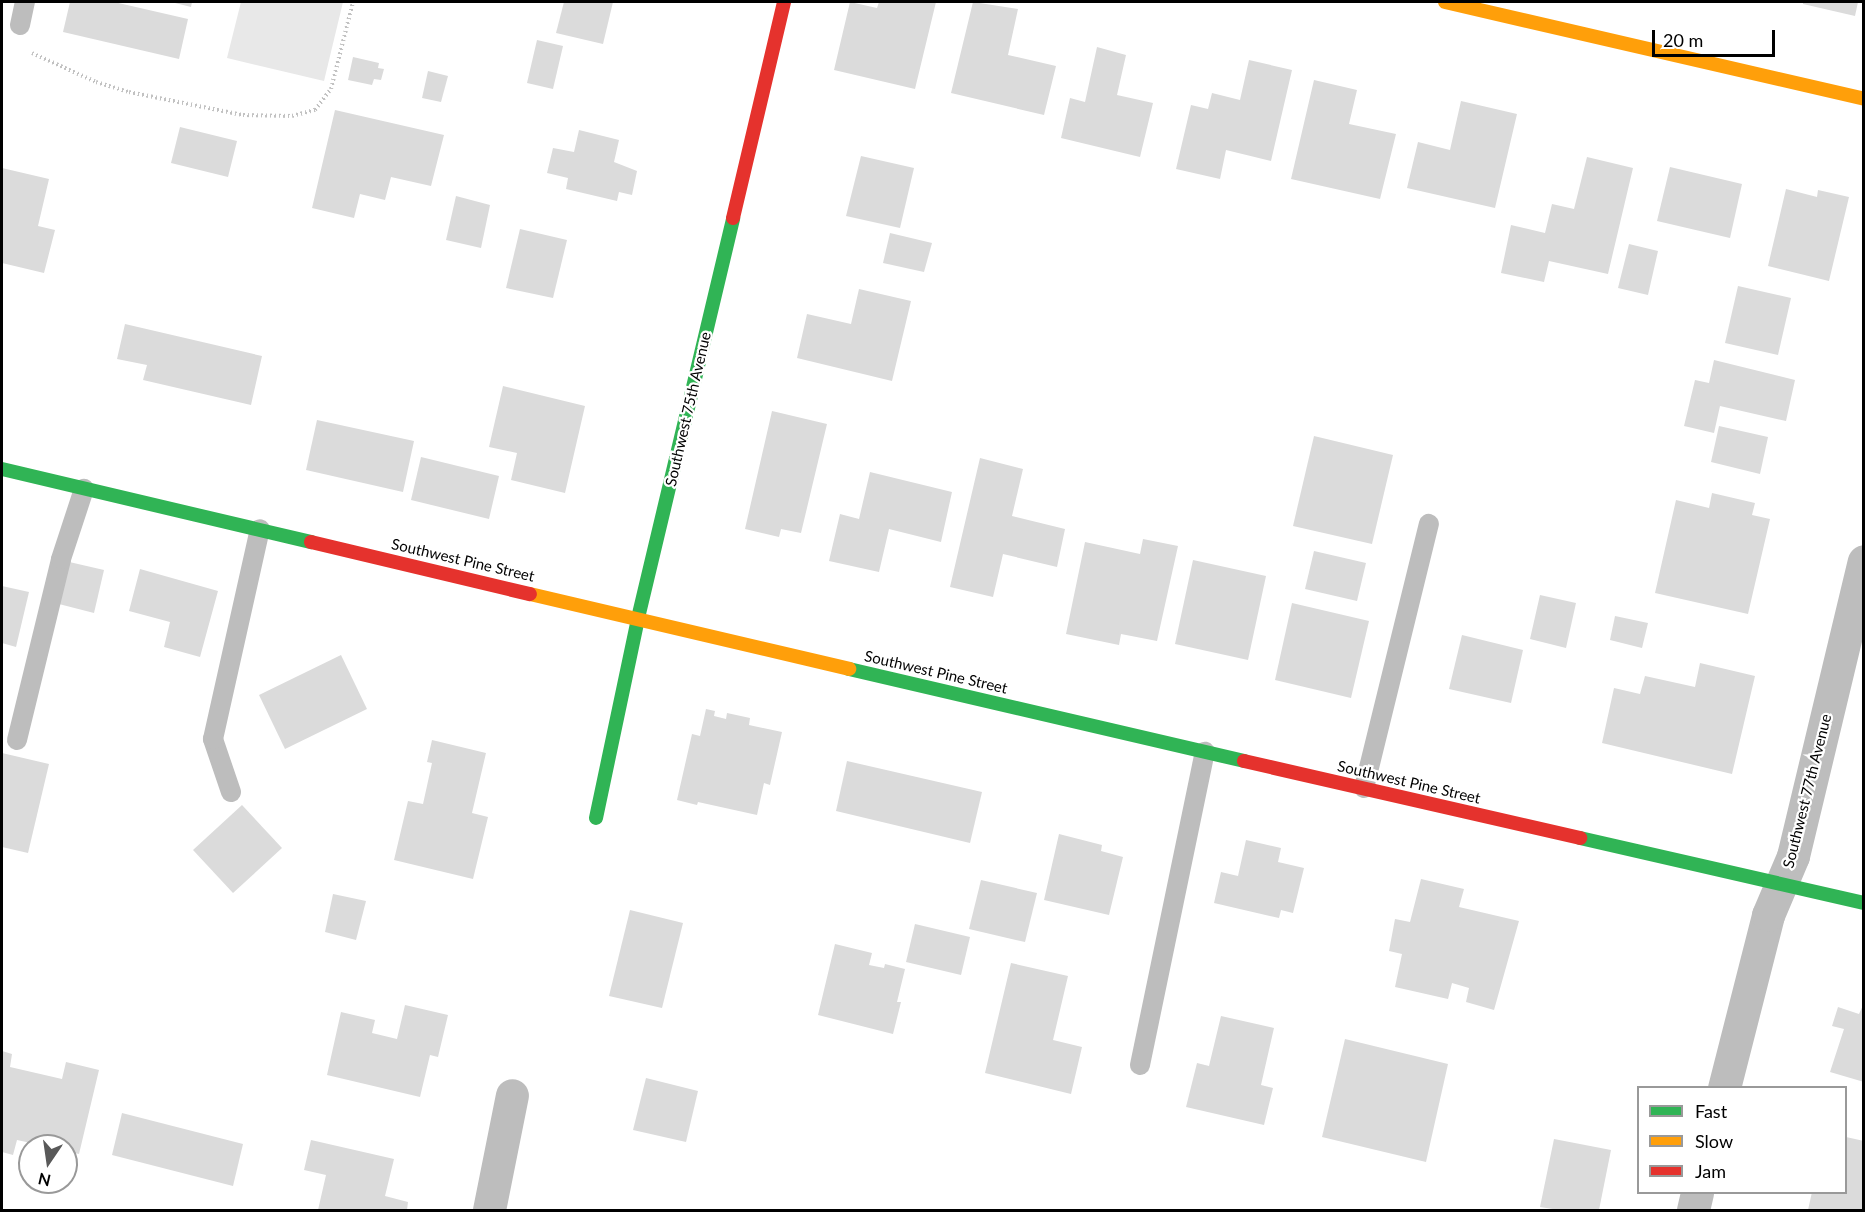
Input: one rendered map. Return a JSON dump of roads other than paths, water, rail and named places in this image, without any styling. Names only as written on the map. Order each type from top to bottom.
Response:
[{"type":"street","name":"Southwest 75th Avenue","points":[[597,818],[638,618],[784,2]]},
{"type":"street","points":[[1445,2],[1510,9],[1863,99]]},
{"type":"street","name":"Southwest Pine Street","points":[[2,469],[1205,752],[1863,903]]},
{"type":"street","name":"Southwest 77th Avenue","points":[[1725,1086],[1768,915],[1793,856],[1863,561]]},
{"type":"street","points":[[489,1210],[512,1095]]},
{"type":"street","points":[[1693,1210],[1697,1194]]},
{"type":"lane","points":[[20,25],[25,2]]},
{"type":"lane","points":[[17,740],[61,559],[84,489]]},
{"type":"lane","points":[[1364,789],[1429,524]]},
{"type":"lane","points":[[231,792],[213,739],[260,529]]},
{"type":"lane","points":[[1140,1065],[1205,752]]}]
